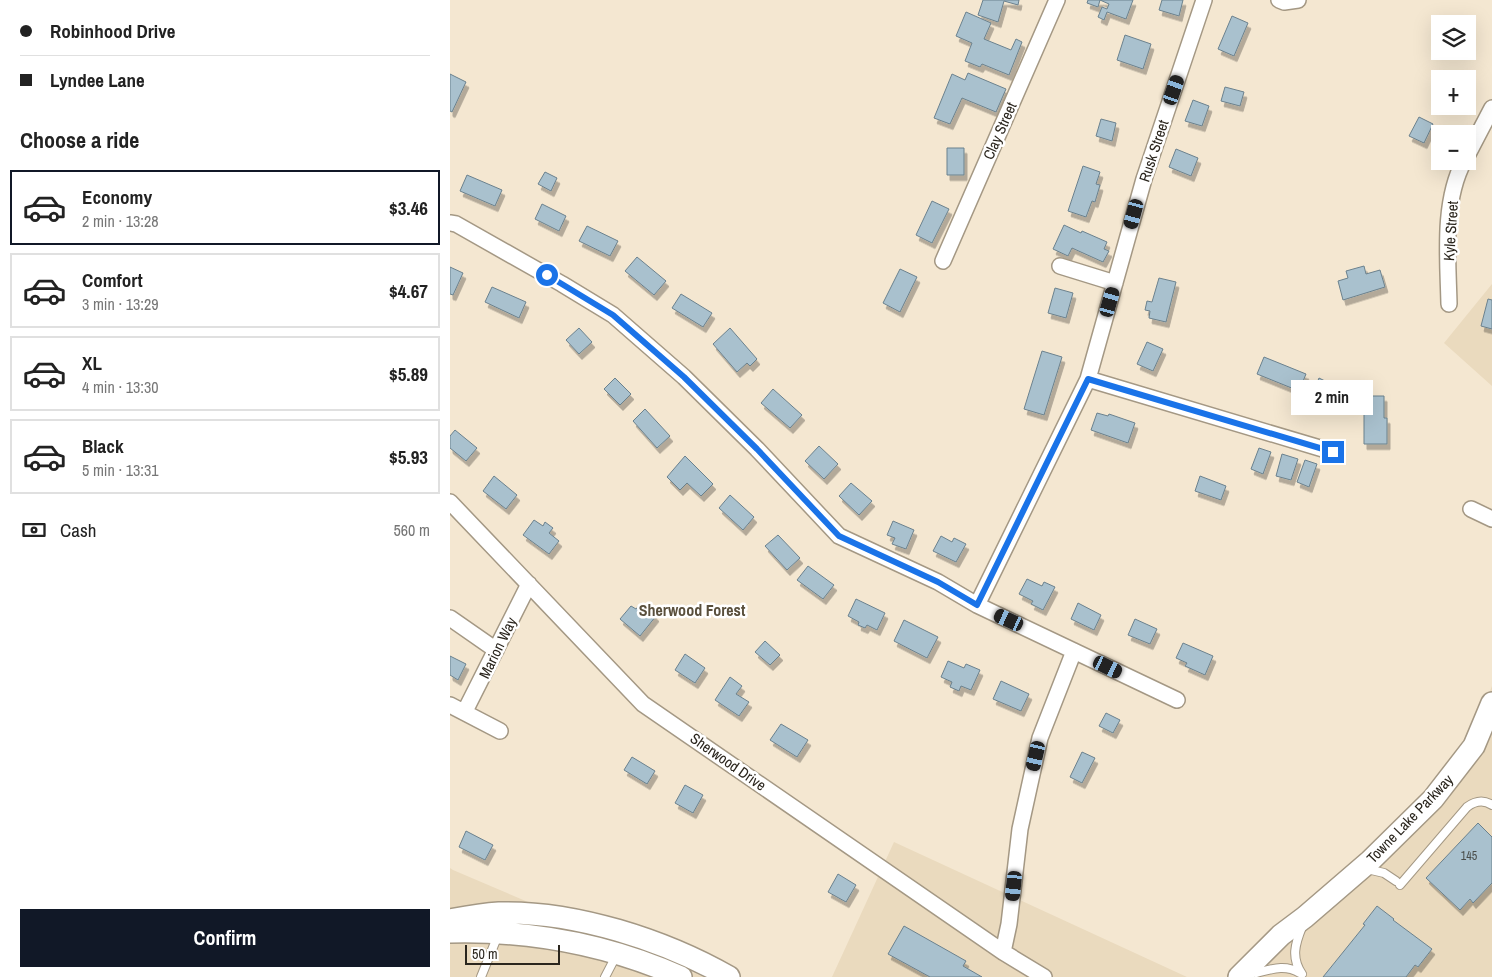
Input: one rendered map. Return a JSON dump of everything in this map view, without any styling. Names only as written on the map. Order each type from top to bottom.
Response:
[{"type":"main road","name":"Towne Lake Parkway","points":[[1249,976],[1280,936],[1360,870],[1383,859],[1454,774],[1474,746],[1492,703]]},
{"type":"main road","points":[[450,920],[499,913],[563,918],[623,933],[656,944],[687,956],[729,977]]},
{"type":"main road","points":[[450,932],[499,933],[560,940],[617,954],[681,977]]},
{"type":"street","name":"Clay Street","points":[[943,261],[1057,0]]},
{"type":"street","name":"Rusk Street","points":[[977,605],[1088,379],[1144,179],[1204,0]]},
{"type":"street","points":[[1279,0],[1284,2],[1298,0]]},
{"type":"street","points":[[1476,139],[1492,108]]},
{"type":"street","name":"Kyle Street","points":[[1449,304],[1448,228],[1456,174],[1458,170]]},
{"type":"street","points":[[450,223],[456,224],[613,315],[684,377],[757,449],[839,536],[938,582],[977,605],[1177,700]]},
{"type":"street","points":[[1060,266],[1115,283]]},
{"type":"street","points":[[1088,379],[1333,452]]},
{"type":"street","name":"Sherwood Drive","points":[[450,502],[643,704],[1038,976]]},
{"type":"street","points":[[1471,509],[1492,519]]},
{"type":"street","name":"Marion Way","points":[[465,712],[529,584]]},
{"type":"street","points":[[450,618],[496,650]]},
{"type":"street","points":[[1003,952],[1009,924],[1020,829],[1040,738],[1074,651]]},
{"type":"street","points":[[450,704],[500,731]]},
{"type":"lane","points":[[1360,870],[1371,870],[1388,875],[1398,883],[1467,807],[1481,801],[1492,806]]},
{"type":"lane","points":[[1383,859],[1388,875]]},
{"type":"lane","points":[[1304,976],[1294,955],[1297,938],[1305,917]]},
{"type":"lane","points":[[481,977],[499,933]]},
{"type":"lane","points":[[605,977],[617,954]]},
{"type":"lane","points":[[1249,976],[1276,968],[1287,967],[1304,976]]},
{"type":"shaded area","points":[[1492,284],[1492,386],[1444,343]]},
{"type":"shaded area","points":[[1492,686],[1492,977],[1246,977],[1464,756]]},
{"type":"shaded area","points":[[894,842],[1187,977],[832,977]]},
{"type":"shaded area","points":[[450,868],[453,870],[704,977],[450,977]]},
{"type":"building","points":[[983,0],[1019,0],[1018,5],[1004,1],[998,22],[978,15]]},
{"type":"building","points":[[1088,0],[1100,0],[1098,7],[1087,3]]},
{"type":"building","points":[[1100,0],[1133,0],[1126,19],[1107,12],[1104,20],[1098,17],[1102,7],[1107,9],[1109,4]]},
{"type":"building","points":[[1162,0],[1183,0],[1179,16],[1159,10]]},
{"type":"building","points":[[966,12],[991,23],[984,39],[1011,50],[1016,39],[1022,42],[1009,75],[982,64],[980,67],[965,61],[972,43],[956,36]]},
{"type":"building","points":[[1232,16],[1248,23],[1234,56],[1218,49]]},
{"type":"building","points":[[1125,35],[1151,44],[1143,69],[1117,60]]},
{"type":"building","points":[[968,73],[1006,89],[996,112],[962,98],[950,124],[934,118],[952,74],[965,80]]},
{"type":"building","points":[[450,74],[466,82],[452,112],[450,111]]},
{"type":"building","points":[[1225,87],[1244,92],[1240,106],[1221,101]]},
{"type":"building","points":[[1193,100],[1209,106],[1202,126],[1185,121]]},
{"type":"building","points":[[1419,117],[1433,124],[1424,143],[1409,136]]},
{"type":"building","points":[[1101,119],[1116,123],[1112,141],[1096,136]]},
{"type":"building","points":[[947,148],[964,148],[964,175],[947,175]]},
{"type":"building","points":[[1176,149],[1198,158],[1191,176],[1169,167]]},
{"type":"building","points":[[1083,166],[1100,172],[1096,184],[1100,185],[1095,202],[1092,201],[1086,217],[1068,211]]},
{"type":"building","points":[[545,172],[557,178],[551,191],[538,184]]},
{"type":"building","points":[[467,175],[502,190],[495,206],[460,191]]},
{"type":"building","points":[[932,201],[949,209],[932,243],[916,235]]},
{"type":"building","points":[[542,204],[566,216],[559,231],[535,219]]},
{"type":"building","points":[[1064,225],[1107,242],[1104,249],[1109,251],[1103,262],[1072,248],[1068,256],[1053,249]]},
{"type":"building","points":[[587,226],[618,241],[610,256],[579,241]]},
{"type":"building","points":[[637,257],[666,281],[654,295],[625,271]]},
{"type":"building","points":[[1364,266],[1366,274],[1380,270],[1385,287],[1343,300],[1338,281],[1348,278],[1346,271]]},
{"type":"building","points":[[450,267],[463,273],[453,295],[450,294]]},
{"type":"building","points":[[900,269],[917,277],[900,312],[883,303]]},
{"type":"building","points":[[1159,278],[1176,282],[1166,322],[1149,318],[1150,311],[1145,310],[1147,301],[1152,302]]},
{"type":"building","points":[[492,287],[526,302],[519,318],[485,302]]},
{"type":"building","points":[[1055,288],[1073,293],[1066,318],[1048,313]]},
{"type":"building","points":[[681,294],[712,313],[703,327],[672,308]]},
{"type":"building","points":[[1488,299],[1492,300],[1492,329],[1481,326]]},
{"type":"building","points":[[579,328],[592,342],[579,354],[566,340]]},
{"type":"building","points":[[730,328],[757,359],[750,366],[747,363],[737,372],[713,344]]},
{"type":"building","points":[[1147,342],[1163,349],[1153,371],[1137,364]]},
{"type":"building","points":[[1042,351],[1062,357],[1044,415],[1024,409]]},
{"type":"building","points":[[1264,357],[1306,374],[1299,391],[1257,374]]},
{"type":"building","points":[[615,378],[631,394],[620,405],[604,389]]},
{"type":"building","points":[[1319,378],[1333,385],[1326,401],[1312,395]]},
{"type":"building","points":[[773,389],[802,415],[790,428],[761,403]]},
{"type":"building","points":[[1364,396],[1384,396],[1384,418],[1387,418],[1387,444],[1364,444]]},
{"type":"building","points":[[645,409],[670,436],[657,448],[633,421]]},
{"type":"building","points":[[1097,413],[1108,416],[1109,414],[1135,423],[1128,443],[1091,430]]},
{"type":"building","points":[[455,430],[477,448],[466,461],[450,448],[450,436]]},
{"type":"building","points":[[819,446],[838,464],[824,479],[805,461]]},
{"type":"building","points":[[1259,448],[1271,452],[1263,474],[1251,469]]},
{"type":"building","points":[[1282,454],[1298,459],[1291,480],[1276,476]]},
{"type":"building","points":[[685,456],[713,484],[701,496],[687,483],[680,490],[667,477]]},
{"type":"building","points":[[1305,460],[1317,464],[1309,487],[1297,482]]},
{"type":"building","points":[[494,476],[517,495],[506,509],[483,491]]},
{"type":"building","points":[[1200,476],[1226,486],[1221,500],[1195,491]]},
{"type":"building","points":[[851,483],[872,501],[859,515],[839,496]]},
{"type":"building","points":[[730,495],[754,517],[743,530],[719,508]]},
{"type":"building","points":[[534,520],[543,526],[545,522],[553,528],[549,533],[559,541],[549,554],[523,535]]},
{"type":"building","points":[[893,521],[914,530],[906,549],[892,544],[895,538],[887,535]]},
{"type":"building","points":[[778,535],[800,558],[787,570],[765,546]]},
{"type":"building","points":[[941,536],[952,542],[954,538],[966,544],[956,562],[933,551]]},
{"type":"building","points":[[808,566],[834,585],[823,599],[797,580]]},
{"type":"building","points":[[1027,579],[1042,586],[1044,582],[1055,587],[1043,610],[1031,604],[1033,601],[1019,594]]},
{"type":"building","points":[[856,599],[885,613],[877,630],[867,625],[865,628],[858,625],[859,622],[848,616]]},
{"type":"building","points":[[641,603],[656,616],[640,636],[620,619],[631,606],[636,609]]},
{"type":"building","points":[[1078,603],[1101,615],[1094,630],[1071,619]]},
{"type":"building","points":[[1135,619],[1157,629],[1150,644],[1128,635]]},
{"type":"building","points":[[904,620],[938,637],[927,658],[894,641]]},
{"type":"building","points":[[765,641],[780,655],[770,665],[755,652]]},
{"type":"building","points":[[1183,643],[1213,656],[1205,675],[1185,666],[1187,663],[1176,658]]},
{"type":"building","points":[[685,654],[705,668],[695,683],[675,670]]},
{"type":"building","points":[[450,656],[466,664],[458,680],[450,675]]},
{"type":"building","points":[[948,661],[964,668],[966,664],[980,670],[971,690],[961,686],[959,691],[950,687],[952,682],[941,677]]},
{"type":"building","points":[[730,677],[742,686],[736,694],[749,702],[739,716],[715,700]]},
{"type":"building","points":[[1001,681],[1029,694],[1021,711],[993,699]]},
{"type":"building","points":[[1106,713],[1120,720],[1113,733],[1099,726]]},
{"type":"building","points":[[781,724],[808,740],[797,757],[770,740]]},
{"type":"building","points":[[1082,752],[1095,758],[1082,783],[1070,777]]},
{"type":"building","points":[[632,757],[655,771],[647,784],[624,770]]},
{"type":"building","points":[[685,785],[703,795],[693,813],[675,803]]},
{"type":"building","points":[[1478,823],[1492,837],[1492,883],[1473,903],[1470,899],[1460,910],[1426,878]]},
{"type":"building","points":[[466,831],[493,845],[485,860],[459,847]]},
{"type":"building","points":[[838,874],[856,885],[846,902],[828,892]]},
{"type":"building","points":[[1377,906],[1432,949],[1418,967],[1415,965],[1406,977],[1323,977],[1365,925],[1363,924]]},
{"type":"building","points":[[904,926],[966,961],[963,966],[982,977],[930,977],[888,954]]},
{"type":"district","name":"Sherwood Forest","points":[[692,610]]},
{"type":"route","points":[[547,275],[613,315],[684,377],[757,449],[839,536],[938,582],[977,605],[1088,379],[1333,452]]}]
